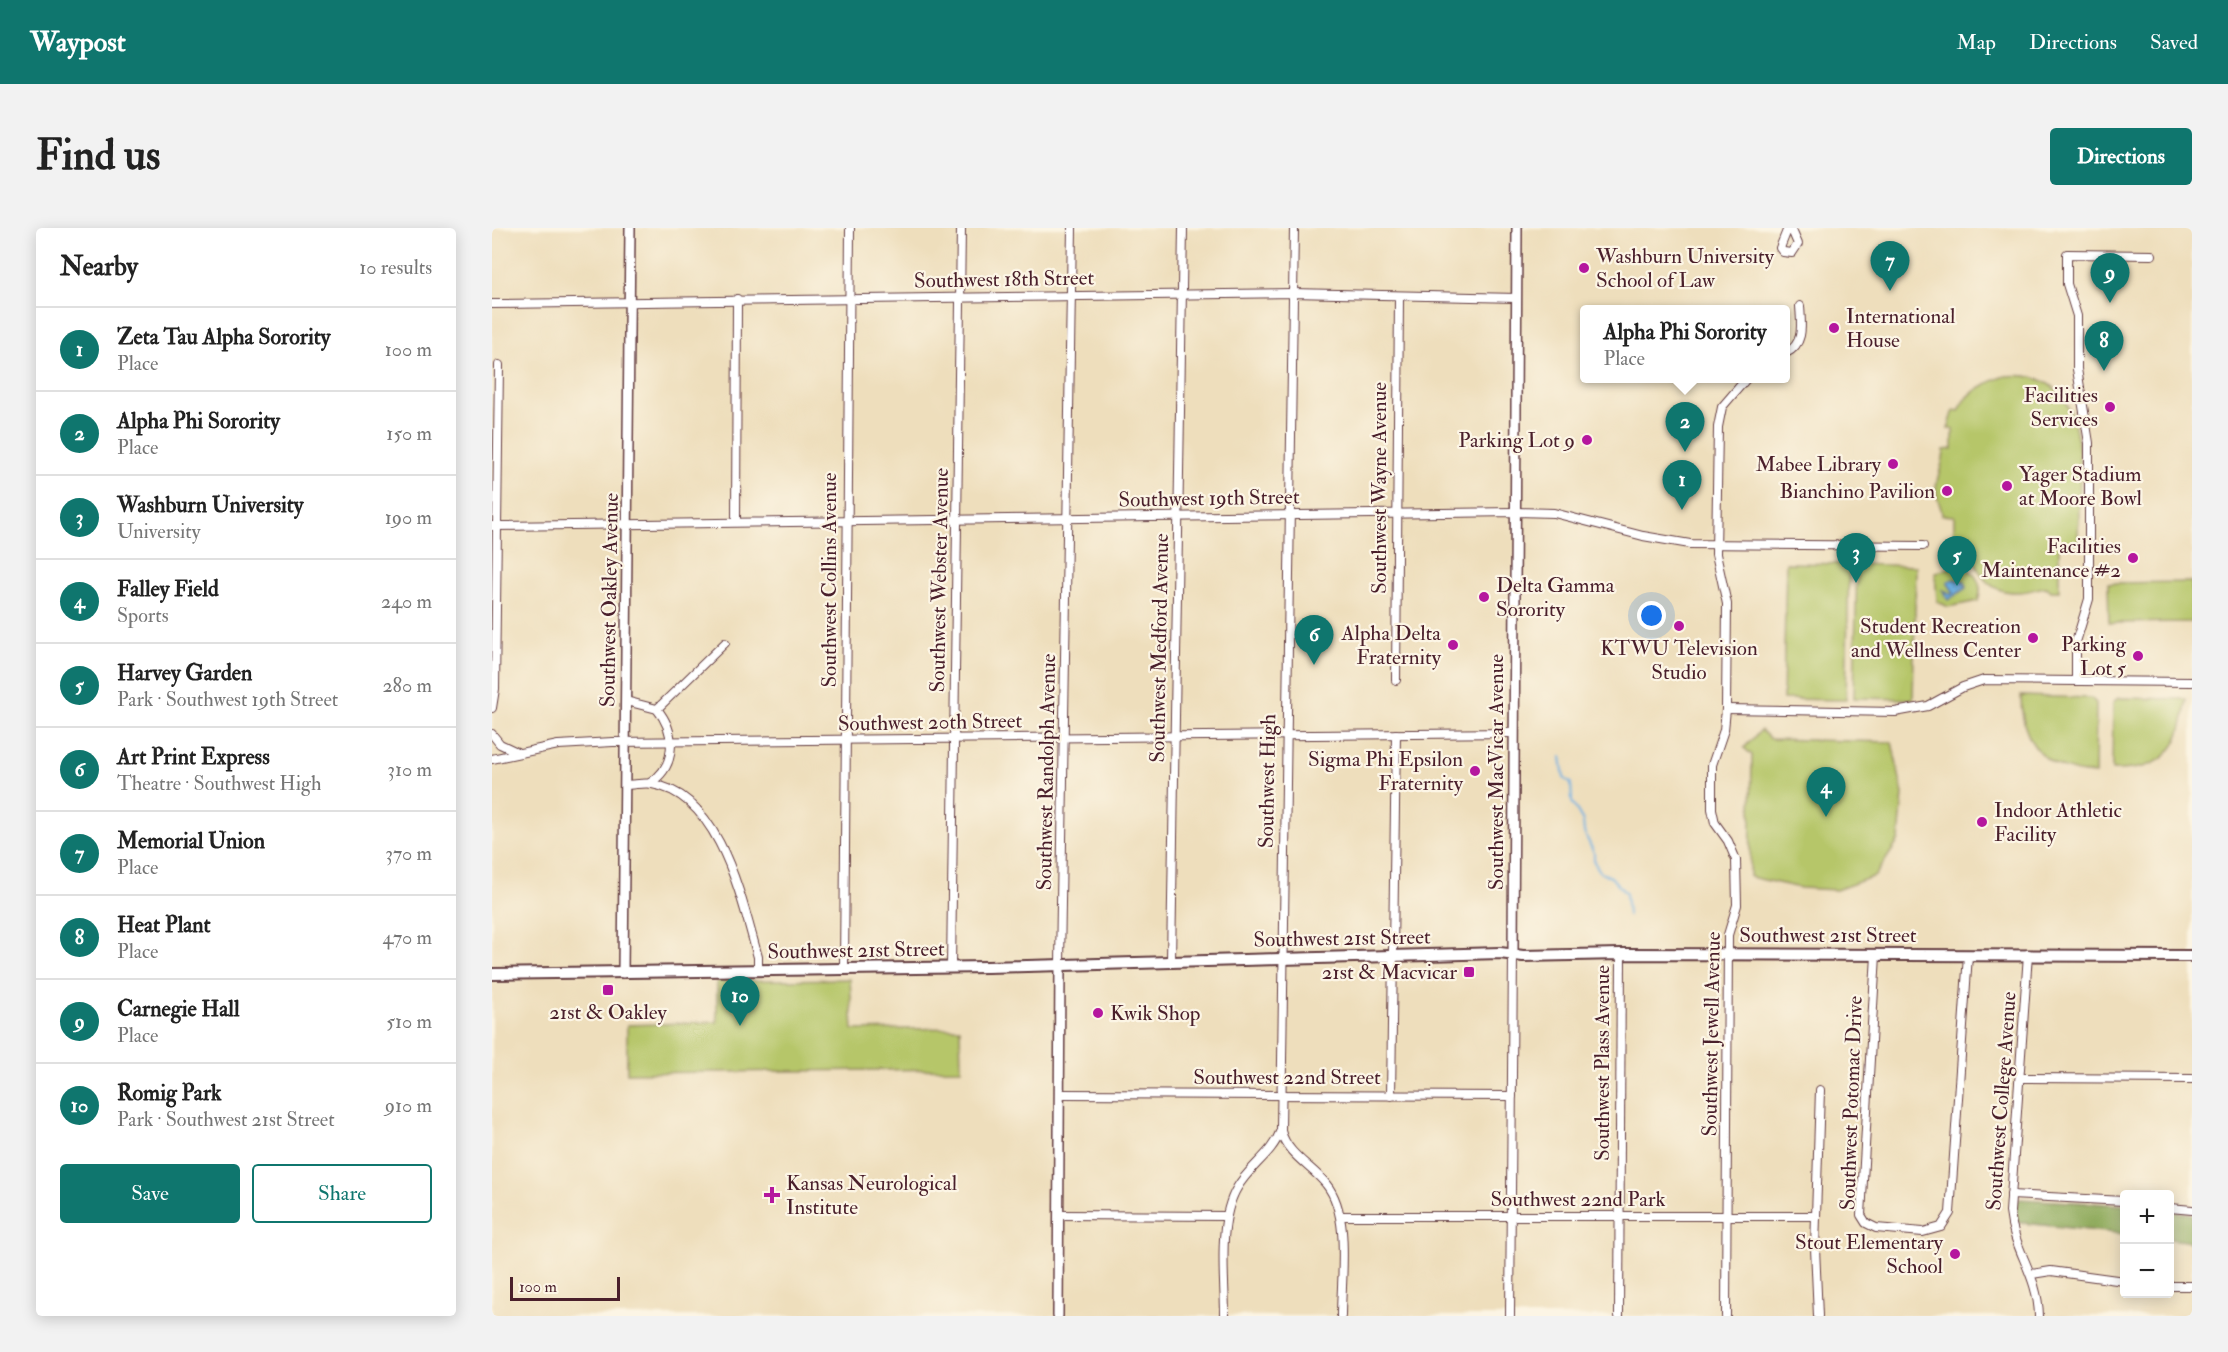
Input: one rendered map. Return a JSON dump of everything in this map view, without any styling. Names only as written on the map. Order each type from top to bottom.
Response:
[{"type":"main road","name":"Southwest 21st Street","points":[[492,974],[951,968],[1513,954],[1573,957],[1621,954],[2192,956]]},
{"type":"street","name":"Southwest Oakley Avenue","points":[[623,972],[630,228]]},
{"type":"street","name":"Southwest Collins Avenue","points":[[844,969],[850,228]]},
{"type":"street","name":"Southwest Webster Avenue","points":[[951,968],[961,228]]},
{"type":"street","name":"Southwest Randolph Avenue","points":[[1058,1316],[1060,964],[1072,228]]},
{"type":"street","name":"Southwest Medford Avenue","points":[[1171,961],[1183,228]]},
{"type":"street","name":"Southwest High","points":[[1281,1130],[1294,228]]},
{"type":"street","name":"Southwest MacVicar Avenue","points":[[1510,1316],[1517,228]]},
{"type":"street","points":[[2076,680],[2076,642],[2089,599],[2089,436],[2077,369],[2077,316],[2067,284],[2067,254],[2152,255]]},
{"type":"street","name":"Southwest 18th Street","points":[[492,304],[1293,293],[1517,298]]},
{"type":"street","name":"Southwest Wayne Avenue","points":[[1396,680],[1399,297]]},
{"type":"street","points":[[736,522],[737,299]]},
{"type":"street","points":[[1790,350],[1800,338],[1800,306]]},
{"type":"street","points":[[492,708],[495,689],[495,400],[499,365]]},
{"type":"street","name":"Southwest Jewell Avenue","points":[[1726,1316],[1728,935],[1737,905],[1736,860],[1728,842],[1718,829],[1712,809],[1712,765],[1724,729],[1726,709],[1727,604],[1718,569],[1716,544],[1719,419],[1722,407],[1743,383]]},
{"type":"street","name":"Southwest 19th Street","points":[[494,526],[1515,512],[1571,516],[1668,541],[1716,544],[1923,546]]},
{"type":"street","points":[[657,709],[725,643]]},
{"type":"street","points":[[1726,709],[1895,712],[1928,706],[1963,687],[1984,680],[2192,682]]},
{"type":"street","points":[[626,701],[657,709],[667,724],[671,742],[667,763],[659,777],[650,783]]},
{"type":"street","name":"Southwest 20th Street","points":[[492,759],[558,744],[625,742],[1513,733]]},
{"type":"street","points":[[492,734],[500,744],[518,752]]},
{"type":"street","points":[[1391,1096],[1396,734]]},
{"type":"street","points":[[625,785],[650,783],[668,789],[688,801],[716,837],[738,888],[758,957],[758,971]]},
{"type":"street","name":"Southwest Plass Avenue","points":[[1619,1316],[1621,954]]},
{"type":"street","name":"Southwest College Avenue","points":[[2028,954],[2010,1212],[2013,1234],[2032,1274],[2039,1316]]},
{"type":"street","name":"Southwest Potomac Drive","points":[[1876,955],[1861,1215],[1866,1223],[1876,1228],[1923,1232],[1941,1227],[1950,1213],[1968,955]]},
{"type":"street","points":[[2020,1078],[2192,1079]]},
{"type":"street","points":[[1818,1316],[1816,1216],[1820,1090]]},
{"type":"street","name":"Southwest 22nd Street","points":[[1061,1094],[1512,1096]]},
{"type":"street","points":[[1225,1316],[1226,1216],[1236,1189],[1270,1151],[1281,1130]]},
{"type":"street","points":[[1281,1130],[1284,1139],[1303,1164],[1326,1184],[1335,1197],[1341,1216],[1341,1316]]},
{"type":"street","points":[[2011,1195],[2120,1201]]},
{"type":"street","points":[[2174,1208],[2192,1210]]},
{"type":"street","points":[[1059,1215],[1226,1216]]},
{"type":"street","name":"Southwest 22nd Park","points":[[1341,1216],[1816,1216]]},
{"type":"street","points":[[2032,1274],[2051,1271],[2120,1280]]},
{"type":"street","points":[[2174,1286],[2192,1286]]},
{"type":"green space","name":"Yager Stadium at Moore Bowl","points":[[2006,376],[2036,378],[2056,390],[2069,409],[2076,434],[2080,490],[2078,542],[2059,542],[2059,591],[2050,591],[2046,587],[2022,592],[2008,591],[1990,584],[1978,569],[1972,540],[1954,540],[1954,516],[1942,515],[1937,496],[1936,488],[1944,450],[1953,449],[1953,429],[1948,429],[1954,410],[1959,411],[1967,398],[1978,389]]},
{"type":"green space","points":[[1786,563],[1849,564],[1846,700],[1783,699]]},
{"type":"green space","points":[[1857,564],[1916,566],[1913,699],[1854,698]]},
{"type":"green space","points":[[1953,567],[1966,569],[1975,576],[1980,587],[1978,601],[1948,607],[1937,601],[1935,573]]},
{"type":"green space","points":[[2192,582],[2192,622],[2109,623],[2108,583]]},
{"type":"green space","points":[[2021,696],[2091,698],[2096,703],[2095,774],[2063,768],[2040,753],[2031,742],[2026,729]]},
{"type":"green space","points":[[2118,698],[2186,699],[2180,732],[2175,744],[2167,754],[2145,766],[2112,770],[2113,703]]},
{"type":"green space","points":[[1761,730],[1770,739],[1892,742],[1903,794],[1899,840],[1875,876],[1836,890],[1801,888],[1750,877],[1752,755],[1744,748]]},
{"type":"green space","points":[[850,979],[853,1030],[960,1028],[961,1069],[627,1073],[627,1025],[717,1022],[717,981]]},
{"type":"green space","points":[[2020,1199],[2120,1205],[2120,1234],[2015,1222],[2016,1202]]},
{"type":"green space","points":[[2174,1212],[2192,1214],[2192,1242],[2174,1240]]},
{"type":"water","points":[[1953,579],[1964,581],[1966,588],[1948,600],[1943,590],[1950,594],[1954,593],[1947,582]]},
{"type":"waterway","points":[[1561,757],[1564,778],[1571,783],[1572,802],[1583,821],[1584,832],[1594,853],[1594,862],[1601,873],[1611,877],[1626,894],[1628,915]]},
{"type":"place","name":"Washburn University School of Law","points":[[1584,268]]},
{"type":"place","name":"Memorial Union","points":[[1890,291]]},
{"type":"place","name":"Carnegie Hall","points":[[2110,303]]},
{"type":"place","name":"International House","points":[[1834,328]]},
{"type":"place","name":"Heat Plant","points":[[2104,371]]},
{"type":"place","name":"Facilities Services","points":[[2110,407]]},
{"type":"place","name":"Parking Lot 9","points":[[1587,440]]},
{"type":"place","name":"Alpha Phi Sorority","points":[[1685,452]]},
{"type":"place","name":"Mabee Library","points":[[1893,464]]},
{"type":"place","name":"Yager Stadium at Moore Bowl","points":[[2007,486]]},
{"type":"place","name":"Bianchino Pavilion","points":[[1947,491]]},
{"type":"place","name":"Zeta Tau Alpha Sorority","points":[[1682,510]]},
{"type":"place","name":"Facilities Maintenance #2","points":[[2133,558]]},
{"type":"place","name":"Washburn University","points":[[1856,583]]},
{"type":"place","name":"Harvey Garden","points":[[1957,586]]},
{"type":"place","name":"Delta Gamma Sorority","points":[[1484,597]]},
{"type":"place","name":"KTWU Television Studio","points":[[1679,626]]},
{"type":"place","name":"Student Recreation and Wellness Center","points":[[2033,638]]},
{"type":"place","name":"Alpha Delta Fraternity","points":[[1453,645]]},
{"type":"place","name":"Parking Lot 5","points":[[2138,656]]},
{"type":"place","name":"Art Print Express","points":[[1314,665]]},
{"type":"place","name":"Sigma Phi Epsilon Fraternity","points":[[1475,771]]},
{"type":"place","name":"Falley Field","points":[[1826,817]]},
{"type":"place","name":"Indoor Athletic Facility","points":[[1982,822]]},
{"type":"place","name":"21st & Macvicar","points":[[1469,972]]},
{"type":"place","name":"21st & Oakley","points":[[608,990]]},
{"type":"place","name":"Kwik Shop","points":[[1098,1013]]},
{"type":"place","name":"Romig Park","points":[[740,1026]]},
{"type":"place","name":"Kansas Neurological Institute","points":[[772,1195]]},
{"type":"place","name":"Stout Elementary School","points":[[1955,1254]]}]
